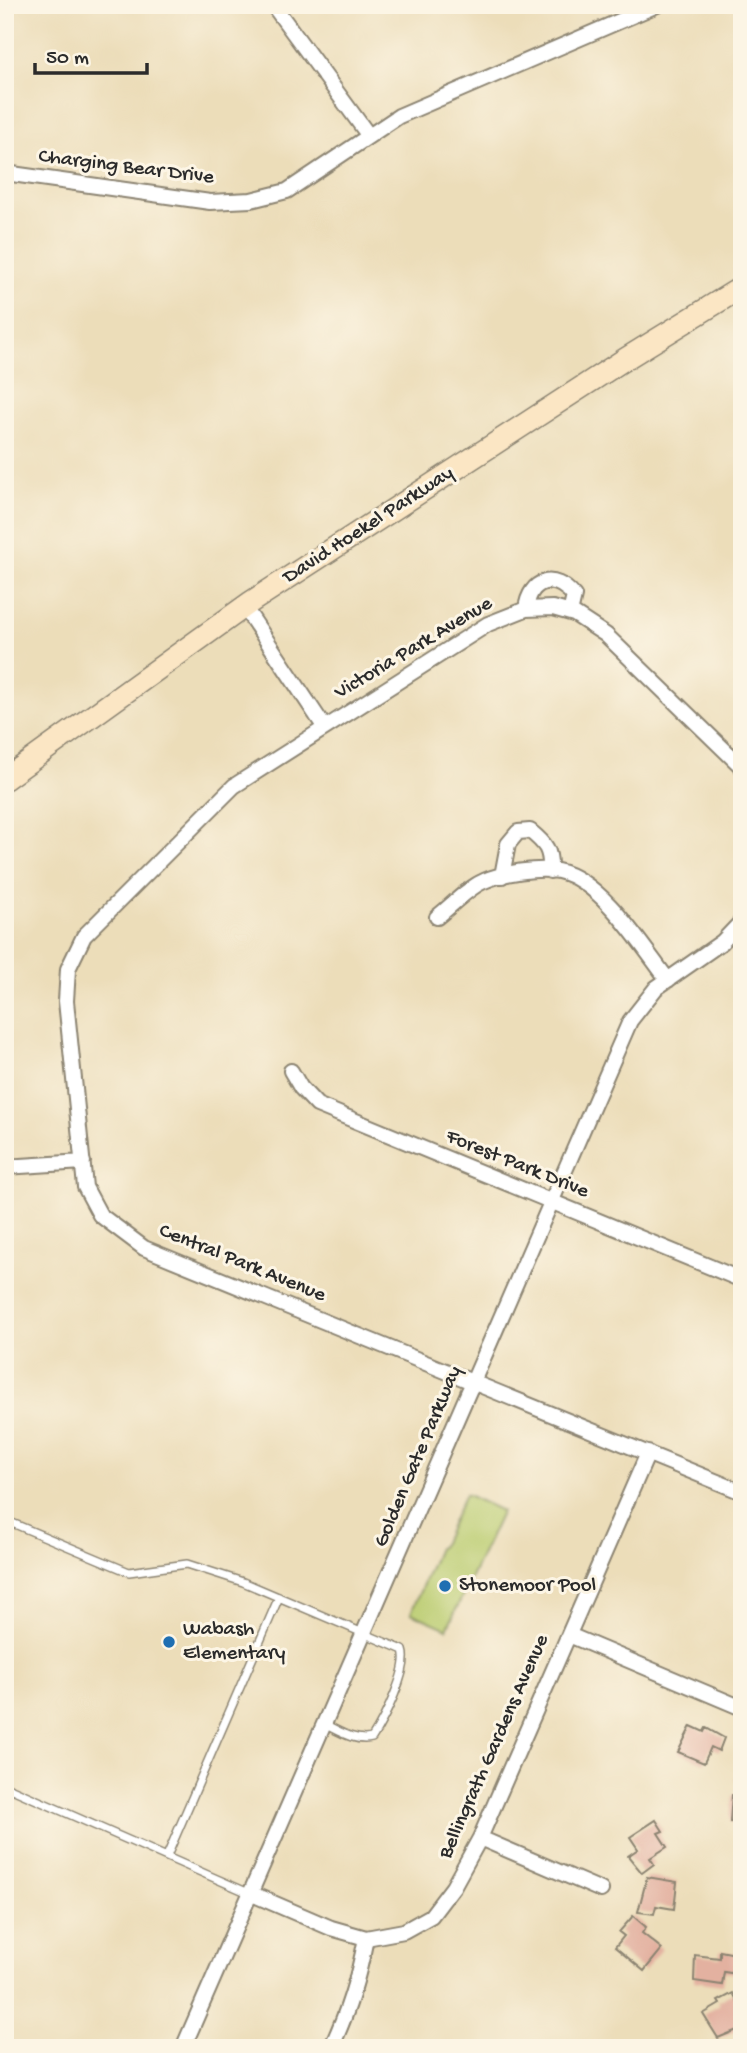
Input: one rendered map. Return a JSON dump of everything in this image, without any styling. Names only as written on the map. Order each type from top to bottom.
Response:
[{"type":"main road","name":"David Hoekel Parkway","points":[[5,779],[263,594],[622,361],[742,287]]},
{"type":"street","points":[[273,5],[369,136]]},
{"type":"street","name":"Charging Bear Drive","points":[[5,173],[210,202],[251,200],[287,191],[400,116],[657,5]]},
{"type":"street","name":"Victoria Park Avenue","points":[[526,609],[528,595],[537,584],[552,581],[566,586],[574,596],[570,613]]},
{"type":"street","points":[[245,608],[325,728]]},
{"type":"street","name":"Victoria Park Avenue","points":[[325,728],[488,624],[526,609],[553,608],[570,613],[606,635],[742,767]]},
{"type":"street","name":"Central Park Avenue","points":[[325,728],[234,786],[84,936],[68,969],[66,1000],[85,1187],[100,1215],[144,1248],[742,1492]]},
{"type":"street","points":[[502,876],[508,844],[518,832],[530,831],[541,840],[550,854],[550,871]]},
{"type":"street","points":[[437,917],[482,881],[520,871],[558,871],[590,886],[616,912],[668,980]]},
{"type":"street","name":"Golden Gate Parkway","points":[[183,2048],[326,1725],[630,1021],[656,988],[722,942],[742,921]]},
{"type":"street","name":"Forest Park Drive","points":[[291,1071],[317,1105],[742,1280]]},
{"type":"street","points":[[5,1167],[83,1162]]},
{"type":"street","name":"Bellingrath Gardens Avenue","points":[[252,1894],[331,1928],[366,1938],[404,1931],[431,1916],[453,1887],[481,1838],[648,1453]]},
{"type":"street","points":[[569,1635],[742,1708]]},
{"type":"street","points":[[481,1838],[601,1890]]},
{"type":"street","points":[[331,2048],[349,2008],[366,1938]]},
{"type":"lane","points":[[5,1520],[129,1572],[187,1564],[243,1582],[403,1650],[405,1663],[401,1676],[372,1738],[355,1738],[326,1725]]},
{"type":"lane","points":[[167,1856],[279,1597]]},
{"type":"lane","points":[[5,1786],[252,1894]]},
{"type":"green space","name":"Stonemoor Pool","points":[[465,1494],[502,1511],[447,1629],[411,1613],[438,1548],[441,1547]]},
{"type":"building","points":[[691,1726],[704,1732],[706,1728],[724,1738],[719,1751],[711,1747],[704,1763],[678,1752]]},
{"type":"building","points":[[739,1754],[742,1754],[742,1781],[735,1780]]},
{"type":"building","points":[[732,1795],[742,1796],[742,1823],[730,1822]]},
{"type":"building","points":[[656,1820],[663,1831],[658,1833],[667,1847],[650,1858],[654,1864],[642,1873],[628,1856],[638,1849],[630,1837]]},
{"type":"building","points":[[647,1877],[677,1882],[674,1909],[656,1906],[654,1914],[638,1912]]},
{"type":"building","points":[[633,1916],[646,1927],[642,1933],[662,1949],[644,1971],[615,1947],[624,1936],[619,1932]]},
{"type":"building","points":[[720,1951],[736,1954],[737,1974],[724,1972],[722,1985],[694,1981],[695,1955],[720,1958]]},
{"type":"building","points":[[733,1993],[742,2009],[742,2028],[718,2038],[703,2014]]},
{"type":"place","name":"Stonemoor Pool","points":[[445,1586]]},
{"type":"place","name":"Wabash Elementary","points":[[169,1642]]}]
